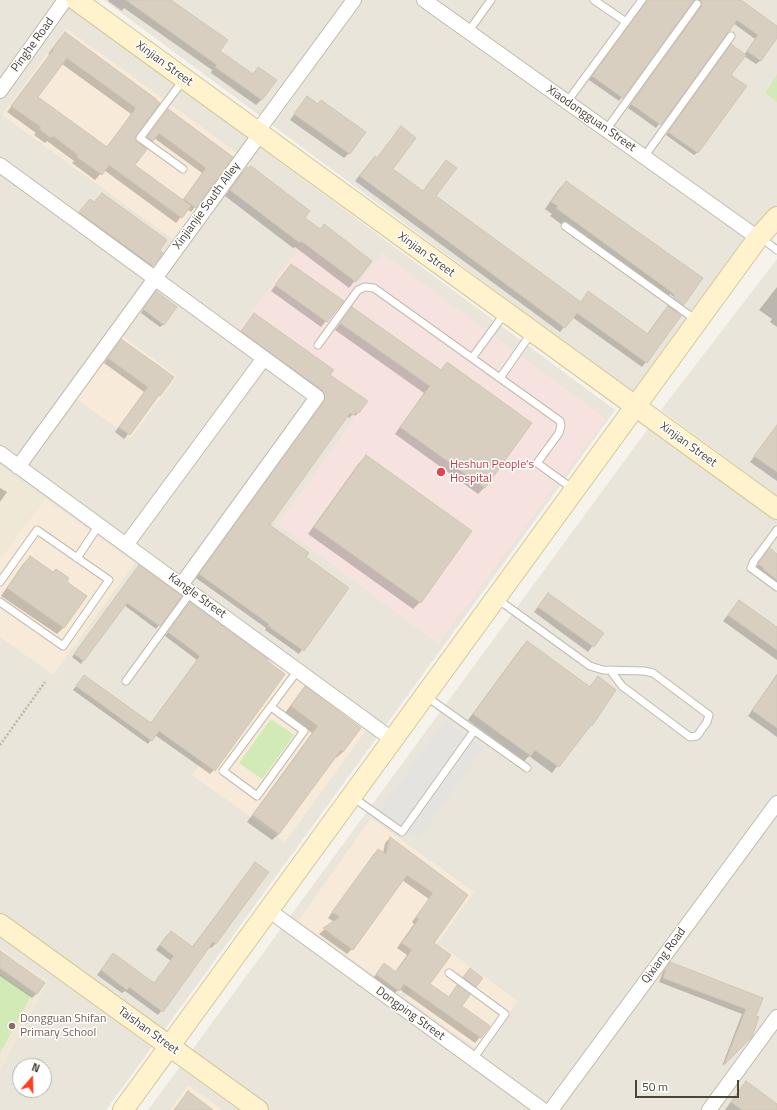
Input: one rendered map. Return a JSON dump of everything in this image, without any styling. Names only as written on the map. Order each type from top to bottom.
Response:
[{"type":"main road","name":"Xinjian Street","points":[[76,0],[777,509]]},
{"type":"main road","points":[[123,1110],[174,1050],[278,917],[361,804],[434,702],[575,490],[640,410],[770,242],[777,217]]},
{"type":"main road","points":[[137,1110],[174,1050],[393,740],[501,602],[640,410],[698,321],[770,242]]},
{"type":"main road","name":"Taishan Street","points":[[0,924],[258,1110]]},
{"type":"street","name":"Pinghe Road","points":[[0,91],[65,0]]},
{"type":"street","name":"Xinjianjie South Alley","points":[[18,467],[354,0]]},
{"type":"street","name":"Xiaodongguan Street","points":[[424,0],[644,157],[770,242]]},
{"type":"street","points":[[0,165],[317,397],[186,589]]},
{"type":"street","points":[[126,545],[264,358]]},
{"type":"street","name":"Kangle Street","points":[[0,453],[393,740]]},
{"type":"street","name":"Qixiang Road","points":[[551,1110],[777,803]]},
{"type":"street","name":"Dongping Street","points":[[278,917],[543,1110]]},
{"type":"street","points":[[709,1110],[777,1017]]},
{"type":"lane","points":[[468,32],[491,0]]},
{"type":"lane","points":[[594,0],[626,22]]},
{"type":"lane","points":[[567,102],[642,0]]},
{"type":"lane","points":[[606,130],[697,4]]},
{"type":"lane","points":[[644,157],[731,36]]},
{"type":"lane","points":[[183,169],[140,138],[184,79]]},
{"type":"lane","points":[[565,226],[698,321]]},
{"type":"lane","points":[[318,345],[358,290],[365,287],[374,288],[560,421],[561,426],[559,433],[537,463],[575,490]]},
{"type":"lane","points":[[472,358],[506,312]]},
{"type":"lane","points":[[500,378],[533,332]]},
{"type":"lane","points":[[77,558],[99,526]]},
{"type":"lane","points":[[0,582],[37,530],[109,580],[63,646],[0,602]]},
{"type":"lane","points":[[777,530],[754,561],[751,568],[777,587]]},
{"type":"lane","points":[[126,681],[186,589]]},
{"type":"lane","points":[[501,602],[590,666],[603,670],[610,670],[644,671],[653,673],[709,715],[707,722],[697,736],[690,737],[622,686],[610,670]]},
{"type":"lane","points":[[271,707],[304,731],[257,796],[224,771],[298,670]]},
{"type":"lane","points":[[434,702],[527,768]]},
{"type":"lane","points":[[361,804],[402,832],[474,731]]},
{"type":"lane","points":[[449,973],[505,1014],[473,1059]]},
{"type":"path","points":[[0,745],[45,682]]},
{"type":"shaded area","points":[[0,0],[61,0],[615,410],[106,1110],[0,1110]]},
{"type":"shaded area","points":[[104,0],[777,0],[777,210],[769,215],[633,393]]},
{"type":"shaded area","points":[[66,28],[240,155],[176,242],[2,115]]},
{"type":"shaded area","name":"Heshun People's Hospital","points":[[302,244],[358,285],[382,253],[606,419],[438,644],[278,524],[355,418],[236,333]]},
{"type":"shaded area","points":[[777,259],[777,496],[661,410]]},
{"type":"shaded area","points":[[121,335],[177,376],[131,438],[75,398]]},
{"type":"shaded area","points":[[650,426],[777,520],[777,1110],[148,1110]]},
{"type":"shaded area","points":[[0,465],[45,498],[0,559]]},
{"type":"shaded area","points":[[45,498],[135,563],[53,675],[0,637],[0,559]]},
{"type":"shaded area","points":[[275,662],[367,729],[285,842],[192,775]]},
{"type":"shaded area","points":[[445,721],[483,748],[419,838],[380,810]]},
{"type":"shaded area","points":[[371,818],[474,892],[401,994],[298,921]]},
{"type":"shaded area","points":[[442,946],[518,1001],[481,1052],[405,998]]},
{"type":"shaded area","name":"Dongguan Shifan Primary School","points":[[0,947],[49,981],[0,1070]]},
{"type":"shaded area","points":[[188,1085],[223,1110],[170,1110]]},
{"type":"green space","points":[[777,75],[777,102],[765,93]]},
{"type":"green space","points":[[271,719],[294,735],[262,779],[239,763]]},
{"type":"green space","points":[[0,974],[31,996],[0,1053]]},
{"type":"building","points":[[126,0],[171,0],[228,40],[220,51],[253,74],[258,67],[277,80],[262,100],[215,67],[217,65]]},
{"type":"building","points":[[647,0],[694,0],[623,98],[592,76]]},
{"type":"building","points":[[700,0],[741,0],[777,26],[777,38],[761,61],[747,51],[758,35],[737,20],[661,125],[631,104],[701,7],[702,2]]},
{"type":"building","points":[[65,32],[160,103],[135,137],[137,142],[147,149],[135,165],[191,206],[182,218],[109,165],[102,175],[77,157],[78,155],[53,136],[51,138],[39,129],[41,127],[11,106],[54,49],[53,48]],"holes":[[[67,58],[136,108],[107,147],[38,97]]]},
{"type":"building","points":[[731,44],[746,55],[731,75],[747,86],[698,153],[668,132]]},
{"type":"building","points":[[307,96],[318,104],[321,100],[366,132],[350,154],[294,114]]},
{"type":"building","points":[[168,109],[233,157],[196,208],[184,199],[206,168],[159,133],[153,141],[147,137]]},
{"type":"building","points":[[401,126],[416,138],[393,169],[423,191],[446,160],[457,168],[436,196],[581,302],[588,291],[648,334],[668,306],[681,316],[647,363],[577,313],[565,328],[360,176],[375,156],[377,158]]},
{"type":"building","points":[[251,166],[310,211],[305,218],[320,229],[324,224],[372,261],[356,282],[301,241],[300,243],[230,190],[247,167],[249,168]]},
{"type":"building","points":[[566,181],[703,278],[684,305],[673,298],[675,295],[662,285],[556,208],[558,206],[551,202]]},
{"type":"building","points":[[102,193],[167,240],[160,250],[163,253],[153,266],[79,212],[90,199],[94,202]]},
{"type":"building","points":[[291,264],[344,301],[327,322],[275,285]]},
{"type":"building","points":[[156,291],[177,307],[164,325],[143,309]]},
{"type":"building","points":[[352,307],[441,370],[447,362],[532,423],[485,488],[400,427],[430,386],[340,323]]},
{"type":"building","points":[[254,313],[334,370],[330,375],[368,401],[359,413],[357,411],[354,415],[350,413],[270,525],[309,553],[306,557],[349,588],[304,651],[199,574],[325,398],[325,394],[322,390],[241,331]]},
{"type":"building","points":[[121,339],[174,377],[130,435],[119,427],[148,387],[108,358]]},
{"type":"building","points":[[777,425],[777,472],[754,456]]},
{"type":"building","points":[[366,455],[472,531],[421,603],[314,527]]},
{"type":"building","points":[[770,548],[777,554],[777,580],[758,564]]},
{"type":"building","points":[[30,556],[53,572],[56,569],[69,578],[67,582],[87,596],[64,628],[7,588]]},
{"type":"building","points":[[139,565],[182,596],[160,626],[127,603],[84,661],[74,654]]},
{"type":"building","points":[[548,593],[604,633],[594,647],[538,607]]},
{"type":"building","points":[[739,600],[777,627],[777,650],[728,615]]},
{"type":"building","points":[[190,602],[268,659],[267,661],[285,674],[215,771],[159,731],[152,741],[76,686],[84,675],[151,723],[200,656],[168,632]]},
{"type":"building","points":[[527,641],[590,687],[598,676],[616,690],[592,726],[591,725],[559,767],[535,750],[531,756],[473,714]]},
{"type":"building","points":[[777,676],[777,728],[752,710]]},
{"type":"building","points":[[305,686],[361,728],[343,752],[341,750],[279,834],[253,815],[318,726],[291,706]]},
{"type":"building","points":[[390,837],[468,895],[434,943],[451,955],[430,984],[449,997],[457,985],[470,995],[462,1006],[490,1026],[481,1038],[404,984],[399,991],[376,974],[384,963],[396,972],[412,950],[402,943],[419,919],[416,917],[433,893],[407,875],[353,950],[323,928],[340,917],[332,912],[378,849],[386,854]]},
{"type":"building","points":[[255,862],[269,872],[216,944],[213,942],[163,1012],[129,987],[127,990],[101,970],[113,953],[154,983],[174,956],[160,945],[171,931],[193,947]]},
{"type":"building","points":[[0,951],[45,983],[37,994],[0,968]]},
{"type":"building","points":[[670,962],[763,998],[756,1016],[759,1017],[752,1037],[724,1065],[746,1009],[663,978]]},
{"type":"building","points":[[470,968],[483,978],[476,987],[463,977]]},
{"type":"building","points":[[746,1081],[777,1104],[777,1110],[742,1110],[731,1102]]},
{"type":"building","points":[[188,1091],[213,1110],[174,1110]]},
{"type":"place","name":"Heshun People's Hospital","points":[[441,472]]},
{"type":"place","name":"Dongguan Shifan Primary School","points":[[12,1026]]}]
